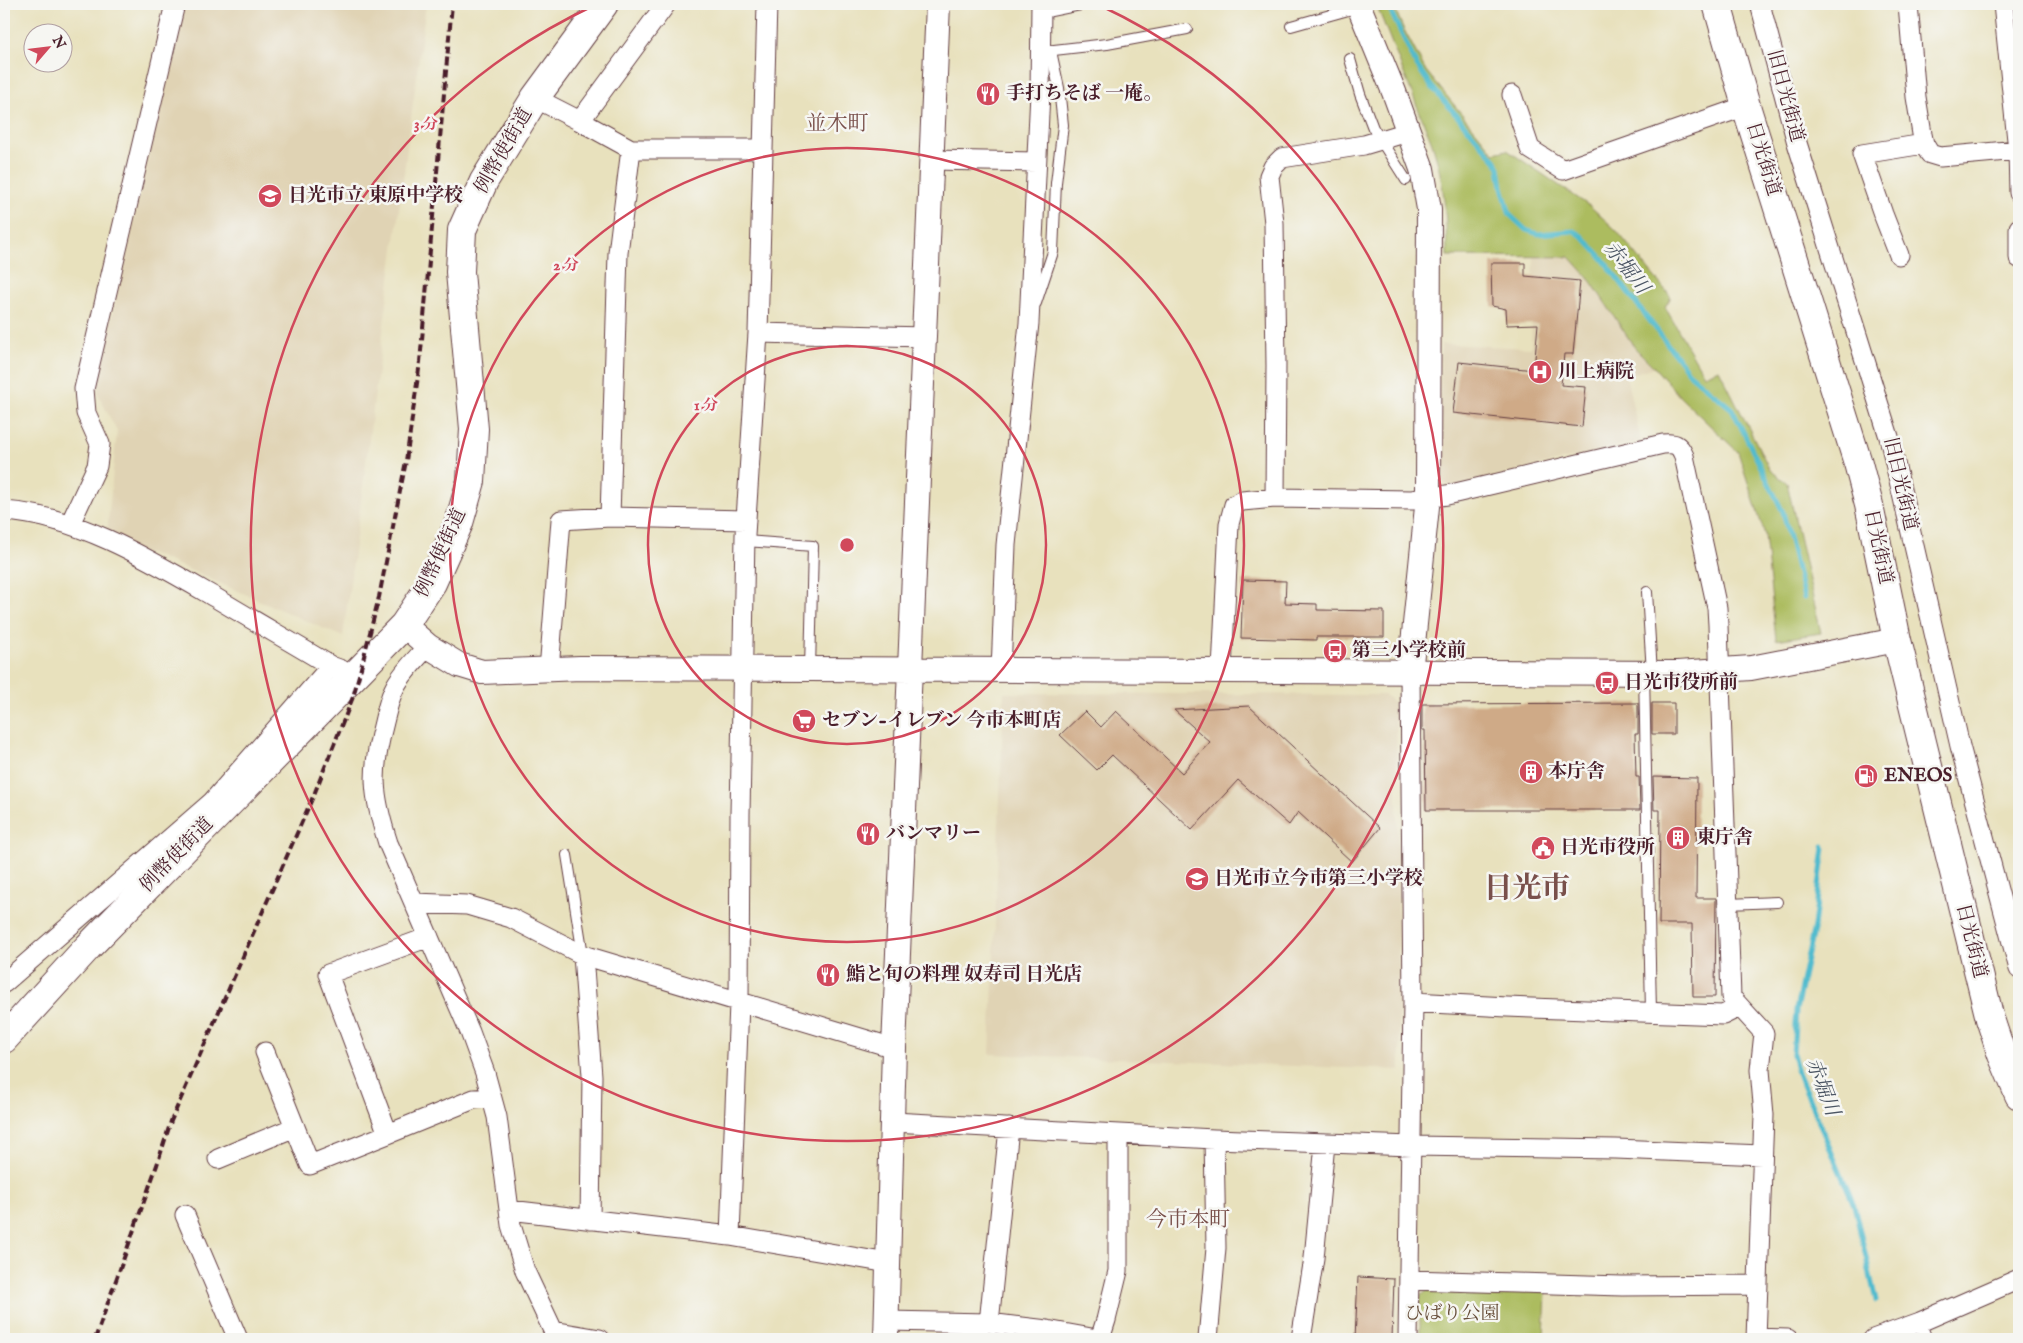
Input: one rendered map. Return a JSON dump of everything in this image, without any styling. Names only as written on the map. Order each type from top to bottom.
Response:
[{"type":"highway","name":"例幣使街道","points":[[4,1039],[343,670],[404,625],[436,574],[459,523],[471,480],[474,429],[460,272],[462,230],[484,181],[535,98],[604,4]]},
{"type":"highway","name":"日光街道","points":[[1718,4],[1746,106],[1854,448],[1869,505],[1897,640],[1990,1018],[2002,1056],[2019,1095]]},
{"type":"street","points":[[70,524],[97,466],[100,444],[86,413],[84,389],[175,4]]},
{"type":"street","points":[[580,121],[666,4]]},
{"type":"street","points":[[730,1236],[739,1003],[745,541],[758,333],[767,4]]},
{"type":"street","points":[[938,4],[894,1048],[886,1330],[989,1323],[1098,1339],[1106,1320],[1118,1271],[1118,1134]]},
{"type":"street","name":"旧日光街道","points":[[1760,4],[1797,143],[1889,436],[1960,746],[2019,969]]},
{"type":"street","points":[[1908,4],[1916,97],[1924,144],[1930,154],[1940,157],[2018,150]]},
{"type":"street","points":[[2003,4],[2018,150],[2019,193]]},
{"type":"street","points":[[1358,5],[1422,168],[1430,209],[1428,497],[1410,673],[1413,1002],[1408,1339]]},
{"type":"street","points":[[1001,671],[1006,545],[1029,323],[1036,162],[1046,51],[1041,8]]},
{"type":"street","points":[[1512,95],[1530,149],[1563,170],[1746,106]]},
{"type":"street","points":[[535,98],[631,148],[763,149]]},
{"type":"street","points":[[1275,498],[1274,223],[1270,176],[1273,167],[1282,158],[1379,140],[1408,132]]},
{"type":"street","points":[[1899,255],[1862,154],[1924,144]]},
{"type":"street","points":[[610,517],[618,253],[631,148]]},
{"type":"street","points":[[931,160],[1036,162]]},
{"type":"street","points":[[2019,228],[2019,258]]},
{"type":"street","points":[[758,333],[925,337]]},
{"type":"street","points":[[1222,670],[1229,524],[1234,505],[1242,500],[1275,498],[1412,500],[1447,494],[1663,444],[1674,443],[1679,446],[1684,456],[1717,608],[1731,997],[1764,1033],[1760,1070],[1764,1115],[1756,1339],[1788,1339]]},
{"type":"street","points":[[4,512],[25,512],[70,524],[156,563],[343,670],[212,802],[4,983]]},
{"type":"street","points":[[549,670],[561,520],[610,517],[746,520]]},
{"type":"street","points":[[404,625],[428,646],[459,664],[482,672],[580,668],[1648,673],[1720,671],[1800,660],[1897,640]]},
{"type":"street","points":[[428,646],[396,686],[386,712],[376,752],[374,788],[378,812],[388,843],[470,1032],[485,1073],[497,1117],[511,1225],[525,1271],[555,1335],[600,1339]]},
{"type":"street","points":[[414,903],[467,905],[512,918],[583,955],[894,1048]]},
{"type":"street","points":[[388,1134],[328,974],[429,937]]},
{"type":"street","points":[[583,955],[592,1076],[590,1220]]},
{"type":"street","points":[[1413,1002],[1723,1015],[1740,1007]]},
{"type":"street","points":[[265,1052],[310,1165],[474,1099],[492,1098]]},
{"type":"street","points":[[893,1122],[1214,1140],[1412,1146],[1616,1149],[1762,1155]]},
{"type":"street","points":[[218,1159],[295,1127]]},
{"type":"street","points":[[989,1323],[1009,1128]]},
{"type":"street","points":[[1208,1339],[1216,1248],[1214,1140]]},
{"type":"street","points":[[1301,1339],[1314,1258],[1325,1144]]},
{"type":"street","points":[[510,1210],[730,1236],[888,1263]]},
{"type":"street","points":[[185,1215],[238,1339]]},
{"type":"street","points":[[1873,1339],[1923,1331],[2019,1279]]},
{"type":"street","points":[[1409,1280],[1622,1286],[1758,1284]]},
{"type":"lane","points":[[1041,8],[1085,4]]},
{"type":"lane","points":[[1291,26],[1358,5]]},
{"type":"lane","points":[[1029,323],[1053,252],[1056,183],[1063,125],[1060,88],[1046,51],[1107,44],[1188,28]]},
{"type":"lane","points":[[1350,59],[1360,94],[1379,140],[1406,180]]},
{"type":"lane","points":[[745,541],[813,546],[810,670]]},
{"type":"lane","points":[[1647,592],[1651,1012]]},
{"type":"lane","points":[[567,855],[583,955]]},
{"type":"lane","points":[[1728,904],[1777,902]]},
{"type":"shaded area","name":"日光市立 東原中学校","points":[[184,4],[426,4],[343,637],[160,557],[106,542],[117,431],[95,389]]},
{"type":"shaded area","name":"川上病院","points":[[1534,257],[1570,257],[1588,277],[1635,348],[1654,367],[1626,376],[1641,441],[1451,487],[1444,483],[1440,477],[1439,469],[1441,344],[1531,348]]},
{"type":"shaded area","name":"日光市立今市第三小学校","points":[[1004,693],[1385,695],[1396,704],[1400,1070],[990,1054]]},
{"type":"green space","points":[[1376,4],[1393,4],[1403,28],[1426,71],[1494,153],[1507,150],[1591,207],[1616,230],[1671,297],[1665,307],[1704,375],[1719,369],[1770,470],[1787,483],[1821,633],[1776,640],[1765,535],[1738,452],[1681,398],[1635,348],[1588,277],[1570,257],[1447,256],[1444,199],[1440,172],[1432,143]]},
{"type":"green space","name":"ひばり公園","points":[[1431,1288],[1546,1291],[1544,1339],[1420,1339],[1420,1296]]},
{"type":"building","points":[[1491,263],[1525,263],[1525,276],[1580,281],[1573,354],[1564,354],[1561,385],[1586,387],[1582,427],[1453,413],[1459,362],[1534,370],[1538,324],[1507,325],[1506,309],[1492,306]]},
{"type":"building","points":[[1243,580],[1286,581],[1285,603],[1317,604],[1317,610],[1384,611],[1384,637],[1316,637],[1316,640],[1241,638]]},
{"type":"building","name":"本庁舎","points":[[1638,703],[1638,734],[1635,734],[1636,777],[1639,777],[1640,810],[1426,810],[1425,730],[1422,730],[1422,704]]},
{"type":"building","points":[[1652,703],[1674,703],[1674,734],[1652,734]]},
{"type":"building","points":[[1249,706],[1380,828],[1352,862],[1298,812],[1289,825],[1238,780],[1192,830],[1112,755],[1097,770],[1060,735],[1085,711],[1101,727],[1116,711],[1182,773],[1210,742],[1174,710]]},
{"type":"building","points":[[1653,777],[1697,778],[1696,898],[1716,898],[1715,997],[1693,997],[1692,924],[1659,924],[1660,810],[1654,810]]},
{"type":"building","points":[[1358,1277],[1394,1279],[1392,1339],[1355,1339]]},
{"type":"waterway","name":"赤堀川","points":[[1387,4],[1417,66],[1431,86],[1496,161],[1510,215],[1526,230],[1538,234],[1574,231],[1582,236],[1602,258],[1691,375],[1732,409],[1783,512],[1804,598]]},
{"type":"waterway","name":"赤堀川","points":[[1824,847],[1814,926],[1796,1010],[1793,1054],[1798,1073],[1854,1205],[1876,1301]]},
{"type":"railway","points":[[95,1339],[171,1121],[315,792],[353,697],[361,668],[379,597],[406,461],[420,362],[452,4]]},
{"type":"place","name":"手打ちそば 一庵。","points":[[988,94]]},
{"type":"place","name":"日光市立 東原中学校","points":[[270,196]]},
{"type":"place","name":"川上病院","points":[[1540,372]]},
{"type":"place","name":"第三小学校前","points":[[1335,651]]},
{"type":"place","name":"日光市役所前","points":[[1607,683]]},
{"type":"place","name":"セブン-イレブン 今市本町店","points":[[804,721]]},
{"type":"place","name":"本庁舎","points":[[1531,772]]},
{"type":"place","name":"ENEOS","points":[[1866,776]]},
{"type":"place","name":"バンマリー","points":[[868,834]]},
{"type":"place","name":"東庁舎","points":[[1678,838]]},
{"type":"place","name":"日光市役所","points":[[1543,848]]},
{"type":"place","name":"日光市立今市第三小学校","points":[[1197,879]]},
{"type":"place","name":"鮨と旬の料理 奴寿司 日光店","points":[[828,975]]},
{"type":"district","name":"並木町","points":[[837,124]]},
{"type":"district","name":"日光市","points":[[1527,889]]},
{"type":"district","name":"今市本町","points":[[1188,1220]]}]
